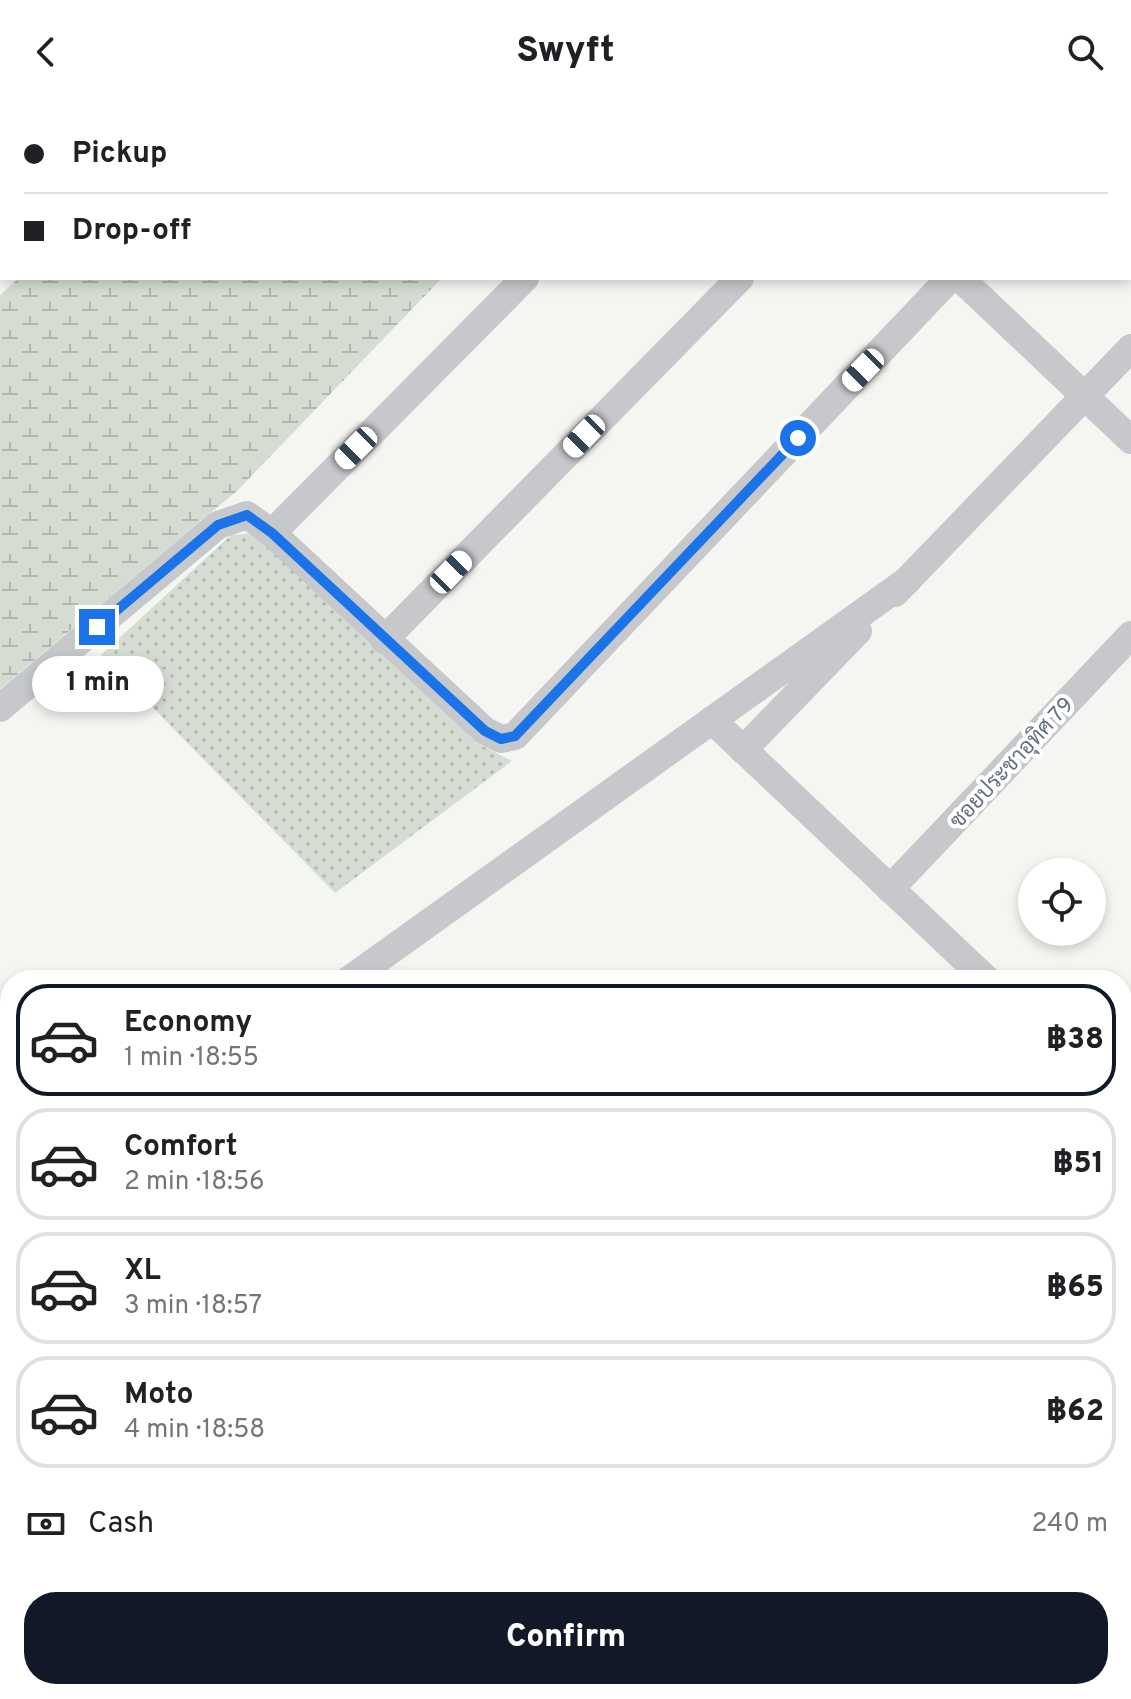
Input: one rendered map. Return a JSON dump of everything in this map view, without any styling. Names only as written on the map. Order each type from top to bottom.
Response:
[{"type":"street","points":[[272,533],[523,280]]},
{"type":"street","points":[[384,640],[738,280]]},
{"type":"street","points":[[0,708],[218,525],[247,515],[272,533],[485,731],[501,739],[515,736],[948,280]]},
{"type":"street","points":[[962,280],[1131,440]]},
{"type":"street","points":[[743,750],[1131,348]]},
{"type":"street","points":[[363,970],[908,580]]},
{"type":"street","name":"ซอยประชาอุทิศ 79","points":[[890,889],[1125,655]]},
{"type":"street","points":[[712,720],[976,970]]},
{"type":"green space","points":[[17,280],[440,280],[238,490],[0,689],[0,295]]},
{"type":"green space","points":[[256,533],[269,538],[477,743],[512,761],[335,893],[101,655],[231,535]]},
{"type":"route","points":[[97,627],[218,525],[247,515],[272,533],[485,731],[501,739],[515,736],[798,438]]}]
